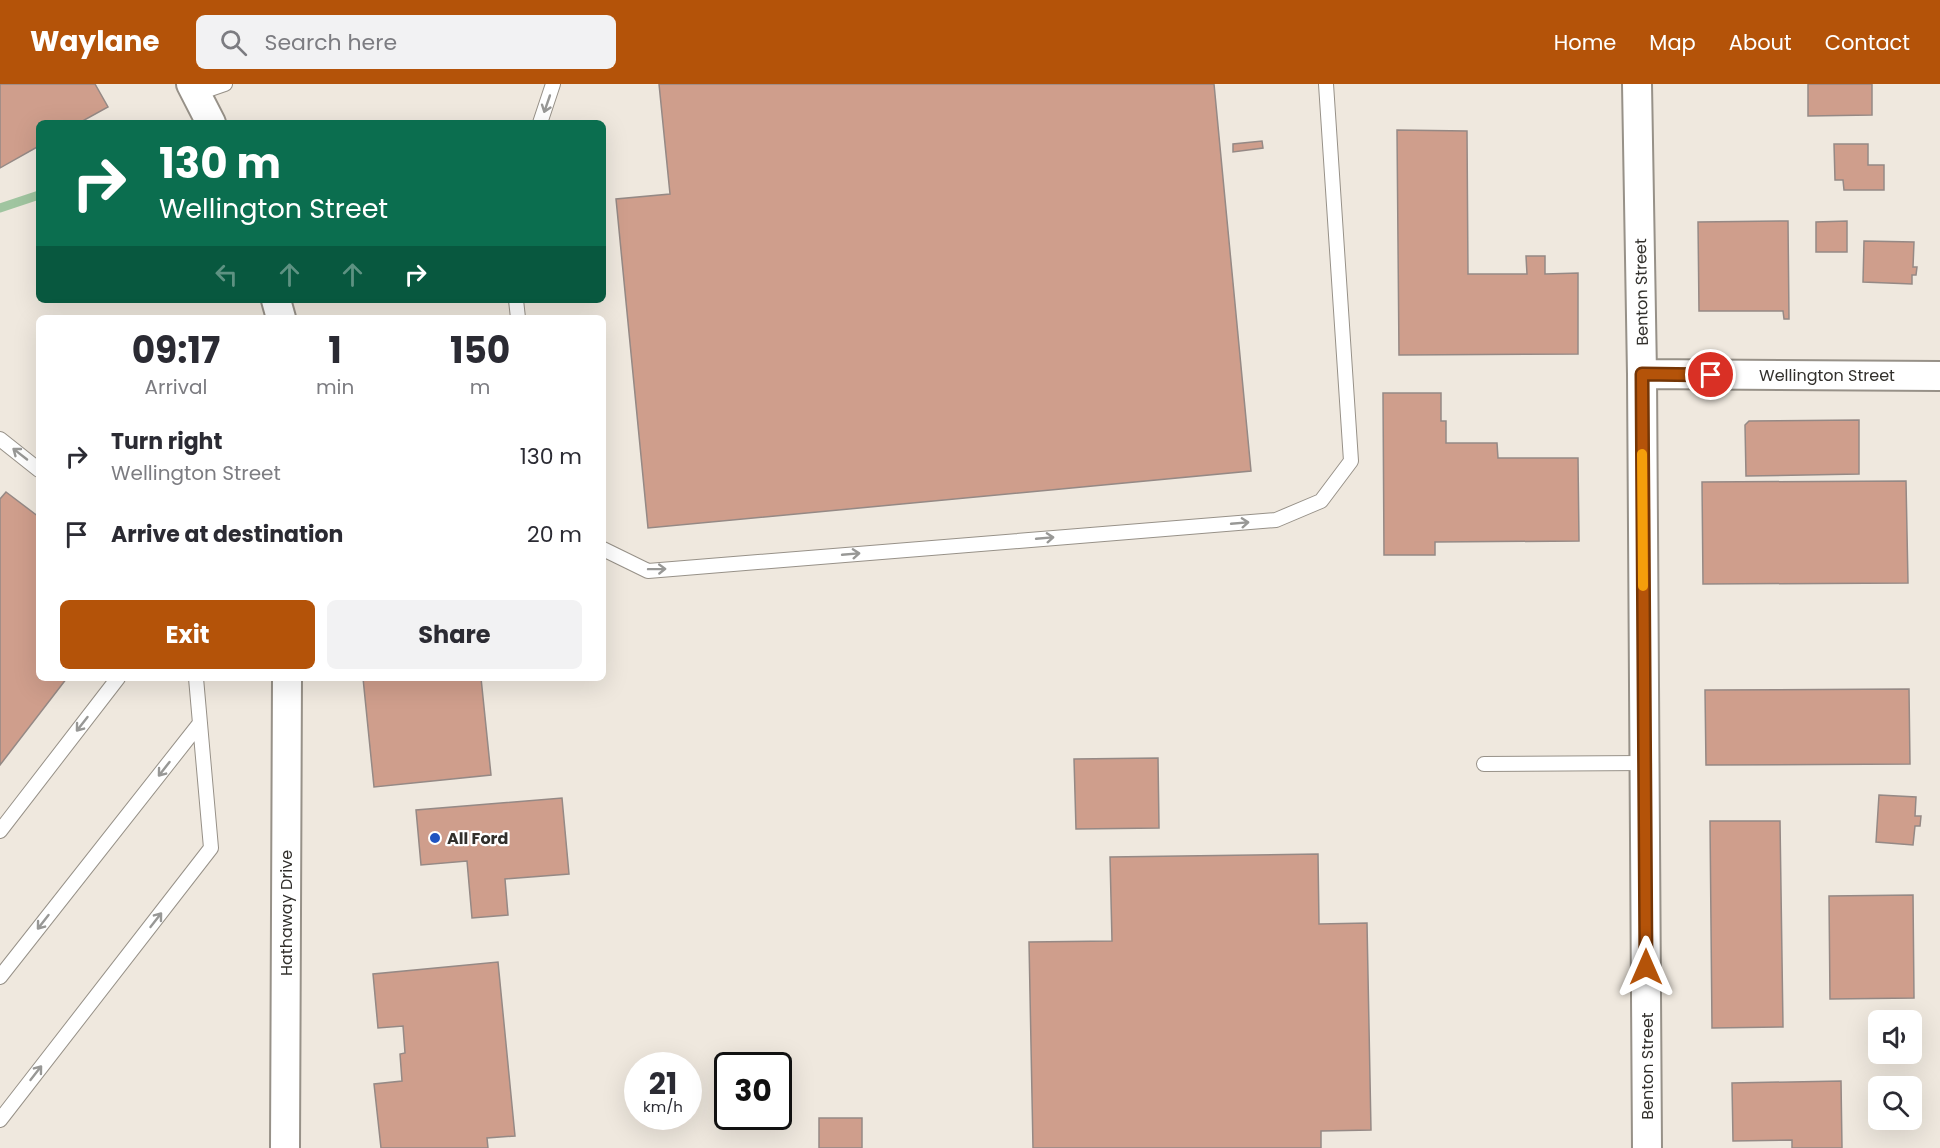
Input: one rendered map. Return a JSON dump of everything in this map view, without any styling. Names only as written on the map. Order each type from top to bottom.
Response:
[{"type":"street","name":"Benton Street","points":[[1637,84],[1642,374],[1647,1148]]},
{"type":"street","points":[[193,89],[209,120]]},
{"type":"street","name":"Wellington Street","points":[[1642,374],[1940,376]]},
{"type":"street","name":"Hathaway Drive","points":[[285,1148],[286,681]]},
{"type":"lane","points":[[193,89],[225,84]]},
{"type":"lane","points":[[541,120],[553,84]]},
{"type":"lane","points":[[609,552],[648,571],[1276,520],[1321,501],[1351,461],[1326,84]]},
{"type":"lane","points":[[0,439],[36,468]]},
{"type":"lane","points":[[0,831],[116,681]]},
{"type":"lane","points":[[0,1120],[212,848],[196,681]]},
{"type":"lane","points":[[0,977],[200,723]]},
{"type":"lane","points":[[1484,764],[1645,763]]},
{"type":"building","points":[[0,84],[95,84],[108,107],[84,120],[36,120],[36,148],[0,168]]},
{"type":"building","points":[[659,84],[1214,84],[1251,471],[648,528],[616,199],[670,194]]},
{"type":"building","points":[[1808,84],[1872,84],[1872,115],[1808,116]]},
{"type":"building","points":[[1397,130],[1467,131],[1468,274],[1527,274],[1526,256],[1545,256],[1545,274],[1578,273],[1578,354],[1399,355]]},
{"type":"building","points":[[1262,141],[1263,148],[1233,152],[1233,144]]},
{"type":"building","points":[[1834,144],[1868,144],[1868,165],[1884,165],[1884,190],[1844,190],[1843,180],[1835,180]]},
{"type":"building","points":[[1788,221],[1789,319],[1784,319],[1783,311],[1699,311],[1698,222]]},
{"type":"building","points":[[1847,221],[1847,252],[1816,252],[1816,222]]},
{"type":"building","points":[[1864,241],[1914,242],[1913,267],[1917,267],[1916,275],[1912,275],[1912,284],[1863,282]]},
{"type":"building","points":[[1383,393],[1441,393],[1441,421],[1446,421],[1446,443],[1497,443],[1498,458],[1578,458],[1579,541],[1435,542],[1435,555],[1384,555]]},
{"type":"building","points":[[1859,420],[1859,474],[1746,476],[1745,425],[1749,421]]},
{"type":"building","points":[[1906,481],[1908,583],[1703,584],[1702,482]]},
{"type":"building","points":[[6,492],[36,515],[36,681],[65,681],[0,765],[0,499]]},
{"type":"building","points":[[363,681],[481,681],[491,775],[374,787]]},
{"type":"building","points":[[1909,689],[1910,764],[1706,765],[1705,690]]},
{"type":"building","points":[[1158,758],[1159,828],[1076,829],[1074,759]]},
{"type":"building","points":[[1879,795],[1916,797],[1915,816],[1921,816],[1920,826],[1915,826],[1913,845],[1876,842]]},
{"type":"building","points":[[562,798],[569,874],[505,879],[508,915],[472,918],[467,861],[421,865],[416,810]]},
{"type":"building","points":[[1710,821],[1780,821],[1783,1027],[1712,1028]]},
{"type":"building","points":[[1318,854],[1319,924],[1367,923],[1371,1130],[1321,1131],[1321,1148],[1033,1148],[1029,942],[1112,941],[1110,857]]},
{"type":"building","points":[[1913,895],[1914,998],[1830,999],[1829,896]]},
{"type":"building","points":[[498,962],[515,1136],[487,1138],[488,1148],[381,1148],[374,1084],[402,1081],[400,1054],[405,1053],[403,1026],[378,1028],[373,974]]},
{"type":"building","points":[[1841,1081],[1842,1148],[1792,1148],[1792,1140],[1733,1141],[1732,1083]]},
{"type":"building","points":[[819,1118],[862,1118],[862,1148],[819,1148]]},
{"type":"waterway","points":[[0,208],[36,196]]},
{"type":"slow traffic","points":[[1642,454],[1643,586]]},
{"type":"place","name":"All Ford","points":[[435,838]]},
{"type":"route","points":[[1646,967],[1642,374],[1711,375]]}]
